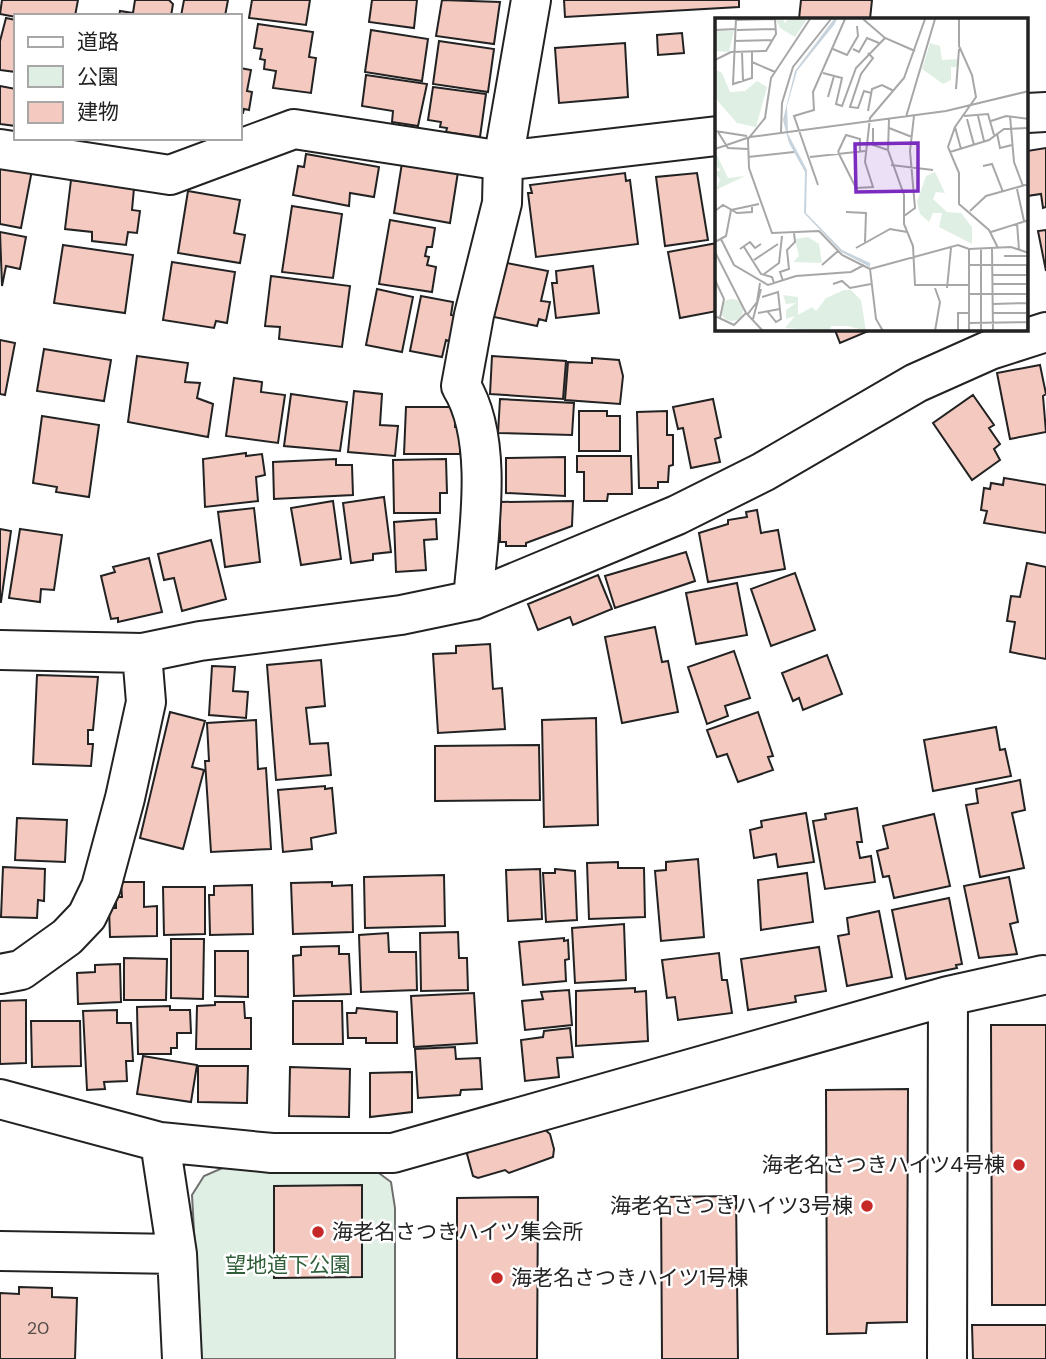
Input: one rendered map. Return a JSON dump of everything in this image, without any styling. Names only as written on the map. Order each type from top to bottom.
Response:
[{"type":"street","points":[[473,600],[481,504],[479,443],[472,404],[461,386],[474,315],[502,203],[503,160],[531,0]]},
{"type":"street","points":[[1028,113],[1046,112]]},
{"type":"street","points":[[0,149],[170,175],[294,129],[503,160],[715,136]]},
{"type":"street","points":[[0,650],[142,653],[200,641],[401,615],[473,600],[689,509],[763,472],[916,383],[990,350],[1046,332]]},
{"type":"street","points":[[0,974],[21,970],[67,937],[87,916],[101,887],[146,702],[142,653]]},
{"type":"street","points":[[0,1099],[160,1142],[272,1153],[393,1153],[948,996],[1043,975]]},
{"type":"street","points":[[947,1359],[948,996]]},
{"type":"street","points":[[160,1142],[177,1254],[182,1359]]},
{"type":"street","points":[[0,1251],[177,1254]]},
{"type":"green space","name":"望地道下公園","points":[[227,1166],[270,1171],[376,1171],[391,1182],[395,1208],[395,1359],[201,1359],[192,1195],[204,1176]]},
{"type":"building","points":[[2,0],[78,0],[75,14],[14,14],[14,17],[0,14]]},
{"type":"building","points":[[135,0],[169,0],[173,4],[171,14],[119,14],[120,11],[133,13]]},
{"type":"building","points":[[184,0],[228,0],[225,14],[181,14]]},
{"type":"building","points":[[252,0],[310,0],[306,25],[249,18]]},
{"type":"building","points":[[372,0],[417,0],[414,28],[369,22]]},
{"type":"building","points":[[442,0],[500,2],[494,44],[436,36]]},
{"type":"building","points":[[564,0],[739,0],[739,7],[565,17]]},
{"type":"building","points":[[801,0],[872,0],[870,18],[799,18]]},
{"type":"building","points":[[6,18],[14,20],[14,72],[0,70],[0,41]]},
{"type":"building","points":[[258,24],[313,32],[309,57],[316,58],[311,93],[273,88],[276,71],[264,69],[265,60],[260,59],[262,49],[254,48]]},
{"type":"building","points":[[371,30],[428,39],[422,81],[365,72]]},
{"type":"building","points":[[682,33],[684,53],[658,55],[657,35]]},
{"type":"building","points":[[439,41],[494,49],[488,92],[433,84]]},
{"type":"building","points":[[625,43],[628,97],[559,103],[555,48]]},
{"type":"building","points":[[242,68],[251,70],[247,91],[252,92],[249,110],[244,109],[243,113]]},
{"type":"building","points":[[366,75],[427,84],[418,126],[392,122],[393,111],[362,106]]},
{"type":"building","points":[[0,86],[14,89],[14,126],[0,124]]},
{"type":"building","points":[[433,87],[486,94],[480,137],[446,132],[447,128],[440,127],[441,122],[428,120]]},
{"type":"building","points":[[1046,148],[1046,207],[1043,208],[1041,194],[1028,196],[1028,151]]},
{"type":"building","points":[[306,154],[379,167],[374,197],[350,193],[349,206],[293,195],[298,166],[304,167]]},
{"type":"building","points":[[402,163],[458,172],[450,223],[394,213]]},
{"type":"building","points":[[0,164],[32,170],[21,228],[0,224]]},
{"type":"building","points":[[625,173],[626,181],[630,180],[638,244],[536,257],[528,193],[532,193],[530,185]]},
{"type":"building","points":[[697,173],[708,240],[665,246],[656,177]]},
{"type":"building","points":[[71,180],[134,188],[132,210],[140,211],[137,233],[128,232],[126,245],[92,241],[92,232],[65,229]]},
{"type":"building","points":[[188,191],[240,200],[234,233],[245,235],[240,263],[178,253]]},
{"type":"building","points":[[292,206],[342,214],[333,278],[282,272]]},
{"type":"building","points":[[390,220],[435,228],[432,247],[427,247],[425,256],[429,257],[427,265],[436,267],[432,292],[379,284]]},
{"type":"building","points":[[1046,230],[1046,271],[1038,231]]},
{"type":"building","points":[[0,232],[26,237],[20,269],[6,266],[2,286]]},
{"type":"building","points":[[715,243],[715,311],[680,318],[668,252]]},
{"type":"building","points":[[63,245],[133,255],[125,313],[54,303]]},
{"type":"building","points":[[172,262],[235,272],[227,323],[216,321],[214,328],[163,320]]},
{"type":"building","points":[[502,262],[548,271],[541,301],[550,302],[546,321],[539,319],[537,326],[494,317]]},
{"type":"building","points":[[593,266],[599,313],[556,318],[552,283],[557,283],[556,271]]},
{"type":"building","points":[[271,276],[350,286],[342,347],[279,339],[280,327],[265,326]]},
{"type":"building","points":[[377,289],[413,297],[402,352],[366,345]]},
{"type":"building","points":[[421,296],[453,302],[451,315],[457,316],[452,342],[446,340],[442,357],[410,351]]},
{"type":"building","points":[[835,331],[869,331],[840,343]]},
{"type":"building","points":[[0,340],[15,343],[5,395],[0,394]]},
{"type":"building","points":[[44,349],[111,360],[104,401],[37,391]]},
{"type":"building","points":[[137,356],[188,363],[185,382],[200,383],[197,398],[213,404],[208,437],[128,422]]},
{"type":"building","points":[[492,356],[566,361],[563,399],[490,394]]},
{"type":"building","points":[[592,358],[619,360],[623,376],[620,404],[565,400],[568,362],[592,363]]},
{"type":"building","points":[[1040,365],[1046,394],[1043,396],[1046,432],[1010,439],[997,373]]},
{"type":"building","points":[[234,378],[262,382],[261,392],[285,395],[278,443],[226,436]]},
{"type":"building","points":[[354,391],[382,394],[380,425],[398,426],[395,456],[348,452]]},
{"type":"building","points":[[291,394],[347,402],[340,451],[284,446]]},
{"type":"building","points":[[973,395],[994,425],[989,428],[1000,444],[994,449],[1000,460],[972,480],[933,423]]},
{"type":"building","points":[[500,399],[574,403],[572,435],[498,433]]},
{"type":"building","points":[[713,399],[721,437],[715,439],[720,462],[691,468],[683,428],[678,429],[673,407]]},
{"type":"building","points":[[406,407],[456,407],[455,427],[460,427],[460,454],[404,454]]},
{"type":"building","points":[[579,411],[607,411],[607,416],[620,416],[620,451],[579,451]]},
{"type":"building","points":[[667,411],[667,435],[673,435],[673,465],[669,466],[668,482],[658,482],[658,488],[639,488],[637,412]]},
{"type":"building","points":[[42,416],[99,425],[89,497],[56,492],[57,487],[33,483]]},
{"type":"building","points":[[246,453],[246,456],[262,454],[265,475],[256,477],[258,501],[205,507],[203,459]]},
{"type":"building","points":[[577,456],[631,456],[632,494],[608,494],[607,501],[584,501],[584,472],[577,472]]},
{"type":"building","points":[[565,457],[565,496],[506,493],[506,458]]},
{"type":"building","points":[[336,459],[336,465],[352,465],[353,495],[274,499],[273,462]]},
{"type":"building","points":[[446,459],[447,493],[440,493],[440,513],[394,513],[393,460]]},
{"type":"building","points":[[1004,478],[1046,485],[1046,533],[984,523],[987,511],[981,510],[984,488],[990,489],[991,483],[1003,485]]},
{"type":"building","points":[[384,497],[391,552],[373,554],[373,560],[351,563],[343,503]]},
{"type":"building","points":[[333,501],[341,559],[301,565],[291,508]]},
{"type":"building","points":[[573,501],[572,526],[526,543],[526,546],[506,546],[506,542],[500,542],[500,502]]},
{"type":"building","points":[[254,508],[260,562],[225,567],[218,512]]},
{"type":"building","points":[[757,510],[761,533],[778,530],[785,569],[708,582],[699,533],[728,524],[728,520],[747,517],[746,512]]},
{"type":"building","points":[[436,519],[437,539],[424,540],[426,570],[396,572],[394,522]]},
{"type":"building","points":[[0,529],[11,531],[1,602],[0,602]]},
{"type":"building","points":[[20,529],[62,535],[54,590],[41,589],[40,602],[9,598]]},
{"type":"building","points":[[211,540],[226,599],[182,611],[174,578],[164,580],[158,554]]},
{"type":"building","points":[[686,552],[695,581],[615,608],[605,576]]},
{"type":"building","points":[[149,558],[162,612],[118,622],[118,618],[111,619],[101,576],[115,572],[113,567]]},
{"type":"building","points":[[1027,563],[1046,567],[1046,659],[1010,652],[1015,622],[1007,621],[1011,596],[1020,597]]},
{"type":"building","points":[[795,573],[815,630],[771,646],[751,589]]},
{"type":"building","points":[[598,575],[612,609],[573,625],[570,617],[538,630],[528,604]]},
{"type":"building","points":[[737,583],[747,635],[696,644],[686,593]]},
{"type":"building","points":[[655,627],[662,662],[668,661],[678,712],[622,723],[605,637]]},
{"type":"building","points":[[490,644],[493,689],[502,688],[505,729],[438,733],[433,654],[456,653],[456,646]]},
{"type":"building","points":[[734,651],[750,698],[725,706],[728,716],[707,724],[688,667]]},
{"type":"building","points":[[827,655],[842,694],[803,710],[799,698],[793,701],[782,673]]},
{"type":"building","points":[[321,660],[325,706],[306,708],[310,744],[328,743],[331,775],[276,780],[267,665]]},
{"type":"building","points":[[212,666],[235,667],[233,691],[248,692],[246,718],[209,715]]},
{"type":"building","points":[[37,675],[98,677],[93,730],[88,730],[88,744],[93,744],[91,766],[33,764]]},
{"type":"building","points":[[170,712],[205,721],[192,767],[204,770],[183,849],[140,838]]},
{"type":"building","points":[[758,712],[773,756],[768,757],[773,770],[738,782],[727,754],[717,757],[707,730]]},
{"type":"building","points":[[596,718],[598,825],[544,827],[542,720]]},
{"type":"building","points":[[256,720],[258,769],[266,768],[271,849],[211,852],[205,761],[209,761],[207,723]]},
{"type":"building","points":[[996,727],[1000,750],[1005,749],[1011,776],[933,791],[924,740]]},
{"type":"building","points":[[539,745],[540,800],[435,801],[435,746]]},
{"type":"building","points":[[1020,780],[1025,810],[1012,813],[1024,868],[980,877],[966,805],[978,803],[976,789]]},
{"type":"building","points":[[325,786],[325,789],[332,788],[336,833],[311,838],[312,849],[283,852],[278,790]]},
{"type":"building","points":[[857,808],[862,842],[857,842],[860,858],[871,856],[875,882],[825,889],[813,821],[826,819],[825,814]]},
{"type":"building","points":[[806,813],[814,862],[778,867],[776,854],[754,858],[750,830],[762,827],[761,821]]},
{"type":"building","points":[[934,814],[950,886],[894,898],[889,876],[883,877],[877,851],[888,848],[883,826]]},
{"type":"building","points":[[17,818],[67,820],[65,862],[15,860]]},
{"type":"building","points":[[698,859],[704,937],[661,941],[655,871],[666,870],[666,862]]},
{"type":"building","points":[[618,862],[618,868],[644,868],[645,917],[589,919],[587,863]]},
{"type":"building","points":[[3,867],[45,869],[44,901],[38,900],[37,918],[1,917]]},
{"type":"building","points":[[540,869],[542,919],[508,921],[506,870]]},
{"type":"building","points":[[555,869],[575,871],[577,920],[546,922],[543,873],[555,873]]},
{"type":"building","points":[[807,873],[813,922],[761,930],[758,880]]},
{"type":"building","points":[[444,875],[445,926],[365,928],[364,877]]},
{"type":"building","points":[[1009,877],[1018,922],[1010,924],[1017,954],[979,958],[964,886]]},
{"type":"building","points":[[121,882],[144,882],[144,907],[157,906],[157,936],[110,937],[109,908],[116,908],[116,897],[122,897]]},
{"type":"building","points":[[332,882],[332,886],[352,885],[353,932],[293,934],[291,883]]},
{"type":"building","points":[[252,885],[253,934],[210,935],[209,895],[214,895],[214,886]]},
{"type":"building","points":[[163,887],[205,887],[205,934],[164,935]]},
{"type":"building","points":[[949,898],[962,964],[956,965],[957,968],[906,979],[892,910]]},
{"type":"building","points":[[879,911],[892,977],[847,986],[838,936],[849,934],[847,918]]},
{"type":"building","points":[[624,924],[626,980],[575,983],[572,928]]},
{"type":"building","points":[[458,932],[459,958],[467,958],[468,990],[421,991],[420,933]]},
{"type":"building","points":[[388,933],[389,952],[416,952],[417,990],[361,992],[359,935]]},
{"type":"building","points":[[564,938],[564,941],[568,940],[569,959],[565,960],[566,981],[523,985],[519,942]]},
{"type":"building","points":[[171,939],[204,939],[203,999],[171,998]]},
{"type":"building","points":[[339,946],[339,954],[349,954],[351,994],[294,996],[293,956],[301,955],[301,947]]},
{"type":"building","points":[[819,947],[826,991],[795,996],[796,1002],[748,1010],[741,959]]},
{"type":"building","points":[[215,951],[248,951],[248,997],[215,996]]},
{"type":"building","points":[[719,953],[722,980],[727,980],[732,1013],[678,1020],[675,997],[667,998],[662,960]]},
{"type":"building","points":[[124,958],[167,959],[166,1000],[124,1000]]},
{"type":"building","points":[[120,964],[121,1002],[78,1004],[77,973],[95,972],[95,965]]},
{"type":"building","points":[[635,988],[635,992],[646,991],[648,1041],[576,1046],[576,991]]},
{"type":"building","points":[[569,990],[572,1025],[525,1030],[522,1001],[543,999],[541,992]]},
{"type":"building","points":[[474,993],[477,1043],[414,1047],[411,996]]},
{"type":"building","points":[[26,1000],[26,1063],[0,1064],[0,1001]]},
{"type":"building","points":[[293,1001],[342,1001],[343,1044],[293,1044]]},
{"type":"building","points":[[215,1002],[244,1002],[245,1018],[251,1018],[251,1049],[196,1049],[197,1006],[215,1005]]},
{"type":"building","points":[[170,1006],[170,1010],[190,1010],[191,1033],[177,1033],[177,1048],[171,1048],[171,1054],[138,1054],[137,1007]]},
{"type":"building","points":[[357,1008],[397,1012],[397,1043],[366,1043],[366,1038],[348,1038],[347,1013],[356,1013]]},
{"type":"building","points":[[117,1010],[117,1023],[131,1023],[133,1061],[126,1061],[127,1081],[104,1082],[105,1089],[87,1090],[83,1011]]},
{"type":"building","points":[[31,1021],[80,1021],[81,1066],[32,1067]]},
{"type":"building","name":"海老名さつきハイツ4号棟","points":[[991,1025],[1046,1025],[1046,1305],[992,1305]]},
{"type":"building","points":[[570,1028],[573,1057],[557,1058],[559,1077],[525,1081],[521,1040],[543,1037],[544,1031]]},
{"type":"building","points":[[455,1047],[456,1059],[480,1058],[482,1089],[461,1090],[460,1095],[418,1098],[415,1049]]},
{"type":"building","points":[[143,1056],[197,1065],[191,1102],[137,1094]]},
{"type":"building","points":[[198,1066],[248,1066],[247,1103],[198,1102]]},
{"type":"building","points":[[290,1067],[350,1069],[349,1117],[289,1116]]},
{"type":"building","points":[[412,1072],[412,1112],[370,1117],[370,1073]]},
{"type":"building","name":"海老名さつきハイツ3号棟","points":[[908,1089],[907,1322],[867,1323],[866,1333],[827,1334],[826,1090]]},
{"type":"building","points":[[544,1129],[550,1134],[553,1157],[509,1173],[505,1170],[478,1178],[473,1176],[467,1154],[470,1149]]},
{"type":"building","name":"海老名さつきハイツ集会所","points":[[362,1185],[362,1277],[274,1278],[274,1186]]},
{"type":"building","points":[[736,1196],[738,1359],[662,1359],[661,1197]]},
{"type":"building","name":"海老名さつきハイツ1号棟","points":[[538,1197],[537,1359],[457,1359],[457,1198]]},
{"type":"building","points":[[19,1287],[52,1288],[52,1297],[77,1298],[75,1359],[0,1359],[0,1293],[19,1294]]},
{"type":"building","points":[[972,1325],[1046,1325],[1046,1359],[973,1359]]},
{"type":"place","name":"海老名さつきハイツ4号棟","points":[[1019,1165]]},
{"type":"place","name":"海老名さつきハイツ3号棟","points":[[867,1206]]},
{"type":"place","name":"海老名さつきハイツ集会所","points":[[318,1232]]},
{"type":"place","name":"海老名さつきハイツ1号棟","points":[[497,1278]]}]
